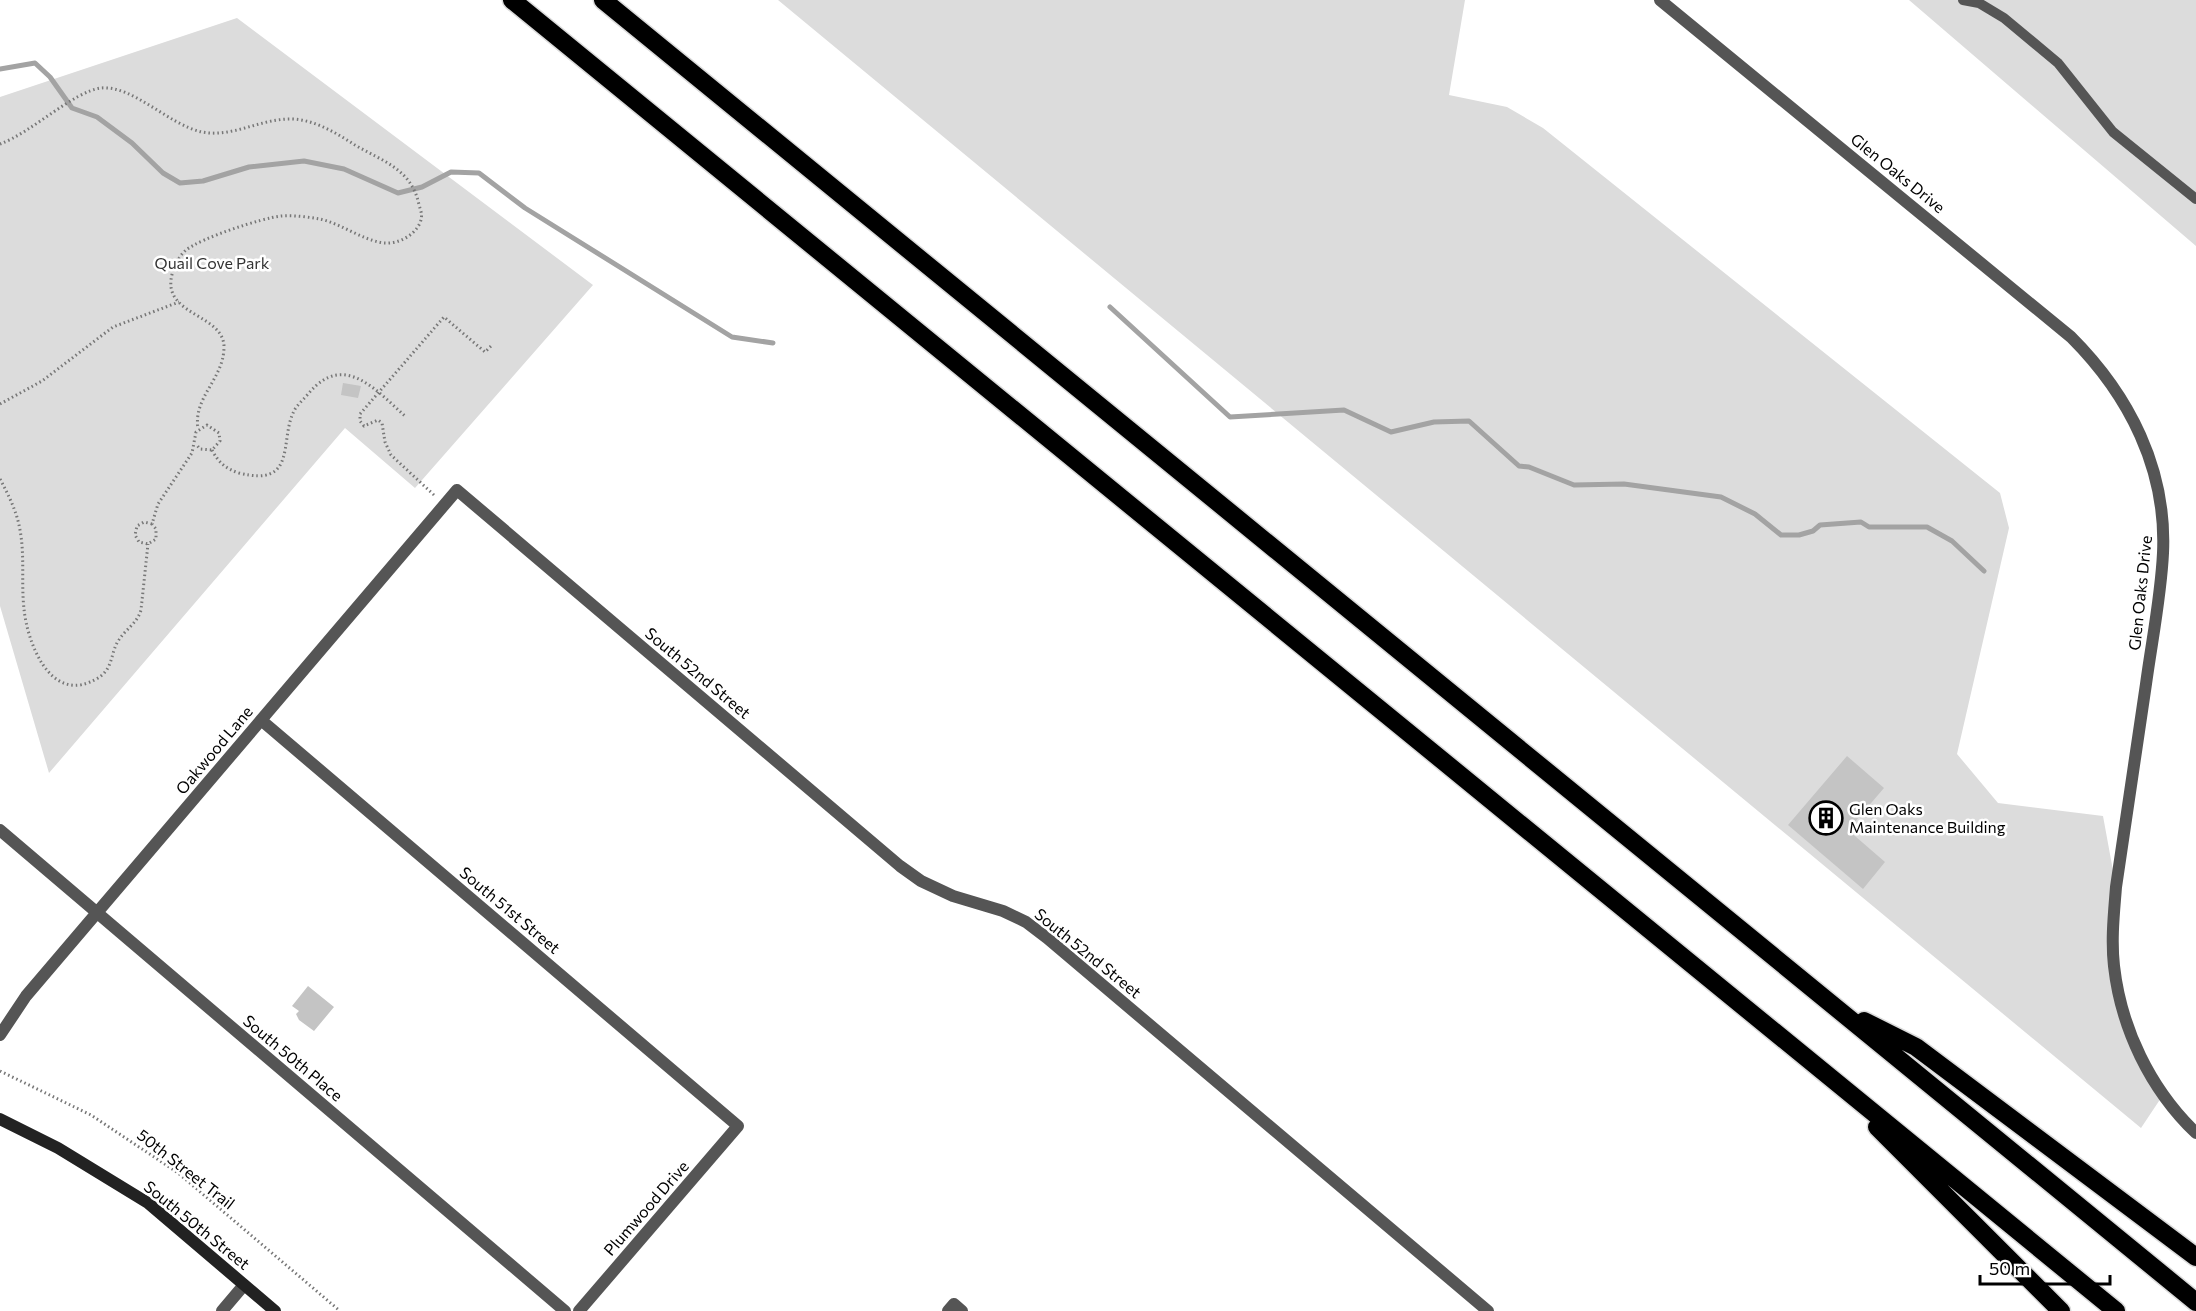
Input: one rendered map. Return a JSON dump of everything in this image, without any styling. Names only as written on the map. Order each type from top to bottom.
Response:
[{"type":"highway","points":[[512,0],[2116,1311]]},
{"type":"highway","points":[[603,0],[2196,1302]]},
{"type":"highway","points":[[1833,1005],[1916,1047],[2196,1257]]},
{"type":"highway","points":[[1801,1052],[2061,1311]]},
{"type":"main road","name":"South 50th Street","points":[[0,1119],[58,1148],[148,1203],[275,1311]]},
{"type":"street","name":"Glen Oaks Drive","points":[[1660,0],[2072,337],[2096,362],[2134,418],[2157,484],[2163,551],[2116,887],[2112,931],[2114,965],[2129,1031],[2143,1063],[2163,1095],[2196,1133]]},
{"type":"street","name":"Oakwood Lane","points":[[0,1035],[26,996],[457,490]]},
{"type":"street","name":"South 52nd Street","points":[[457,490],[900,866],[921,881],[953,896],[1003,910],[1026,922],[1488,1311]]},
{"type":"street","name":"South 51st Street","points":[[261,720],[738,1126]]},
{"type":"street","name":"South 50th Place","points":[[0,830],[565,1311]]},
{"type":"street","name":"Plumwood Drive","points":[[579,1311],[738,1126]]},
{"type":"street","points":[[222,1311],[244,1285]]},
{"type":"lane","points":[[1963,0],[1979,3],[2004,18],[2058,63],[2113,132],[2196,199]]},
{"type":"path","points":[[0,144],[16,138],[88,91],[110,88],[127,94],[188,128],[225,134],[292,119],[331,130],[385,160],[401,171],[411,183],[419,200],[422,214],[419,225],[409,237],[396,243],[382,243],[341,226],[302,216],[280,216],[258,221],[200,242],[186,250],[174,270],[171,289],[179,302],[220,332],[224,341],[217,376],[197,408],[198,429],[194,436],[200,448],[212,450],[227,468],[245,474],[263,475],[280,465],[285,458],[294,411],[323,378],[349,375],[364,381],[406,417]]},
{"type":"path","points":[[0,404],[42,381],[113,327],[179,302]]},
{"type":"path","points":[[434,495],[391,455],[385,442],[382,423],[378,420],[364,426],[360,421],[360,414],[444,317],[485,352],[492,345]]},
{"type":"path","points":[[198,429],[207,425],[219,433],[220,441],[212,450]]},
{"type":"path","points":[[152,524],[158,504],[196,444]]},
{"type":"path","points":[[0,479],[14,506],[20,528],[24,553],[24,610],[31,636],[39,660],[51,676],[62,683],[83,685],[95,680],[109,666],[118,641],[138,618],[141,610],[148,544],[157,536],[152,524],[141,523],[135,531],[139,542],[148,544]]},
{"type":"path","name":"50th Street Trail","points":[[0,1072],[91,1115],[178,1173],[340,1311]]},
{"type":"green space","points":[[778,0],[1465,0],[1449,95],[1507,107],[1543,128],[2000,493],[2009,528],[1957,754],[1998,803],[2103,816],[2116,887],[2120,998],[2163,1095],[2141,1128]]},
{"type":"green space","points":[[1909,0],[2196,0],[2196,246]]},
{"type":"green space","name":"Quail Cove Park","points":[[237,18],[593,285],[415,488],[345,428],[49,773],[0,606],[0,97]]},
{"type":"building","points":[[343,383],[361,386],[358,398],[341,395]]},
{"type":"building","name":"Glen Oaks Maintenance Building","points":[[1847,756],[1884,788],[1848,830],[1885,862],[1863,889],[1788,825]]},
{"type":"building","points":[[308,986],[334,1007],[314,1031],[299,1020],[296,1014],[299,1011],[292,1006]]},
{"type":"waterway","points":[[0,69],[35,63],[50,77],[72,108],[97,117],[132,143],[163,173],[180,183],[203,181],[249,167],[304,161],[344,169],[398,193],[422,187],[451,172],[479,173],[525,208],[732,337],[773,343]]},
{"type":"waterway","points":[[1110,307],[1230,417],[1344,410],[1391,432],[1434,422],[1469,421],[1519,466],[1529,467],[1574,485],[1624,484],[1721,497],[1755,514],[1781,535],[1799,535],[1813,531],[1820,525],[1861,522],[1869,527],[1927,527],[1952,541],[1984,571]]},
{"type":"place","name":"Glen Oaks Maintenance Building","points":[[1826,818]]}]
